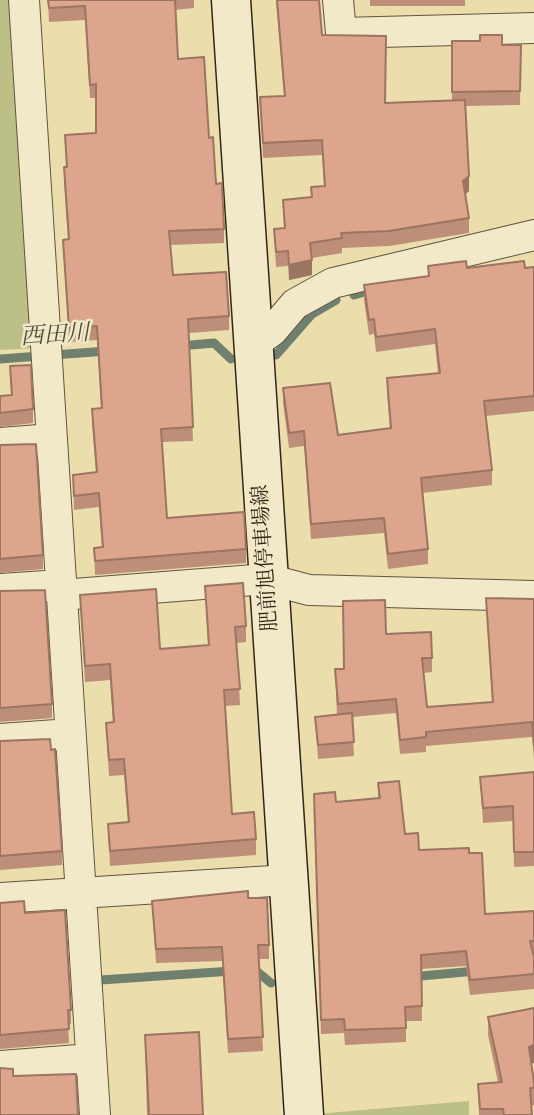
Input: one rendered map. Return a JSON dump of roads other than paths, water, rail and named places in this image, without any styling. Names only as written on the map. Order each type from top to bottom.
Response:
[{"type":"main road","name":"肥前旭停車場線","points":[[231,0],[304,1115]]},
{"type":"street","points":[[24,0],[95,1115]]},
{"type":"street","points":[[338,0],[341,33],[534,28]]},
{"type":"street","points":[[252,345],[272,331],[295,304],[333,283],[534,235]]},
{"type":"street","points":[[0,443],[52,439]]},
{"type":"street","points":[[0,589],[61,590],[267,579],[309,590],[534,596]]},
{"type":"street","points":[[0,739],[70,734]]},
{"type":"street","points":[[0,898],[288,880]]},
{"type":"street","points":[[0,1066],[91,1059]]},
{"type":"waterway","points":[[354,295],[375,289]]},
{"type":"waterway","points":[[276,355],[312,314],[336,300]]},
{"type":"waterway","name":"西田川","points":[[180,346],[214,343],[231,359]]},
{"type":"waterway","name":"西田川","points":[[0,359],[107,351]]},
{"type":"waterway","points":[[250,970],[255,970],[271,983]]},
{"type":"waterway","points":[[101,980],[232,971]]},
{"type":"waterway","points":[[410,977],[476,971]]}]
